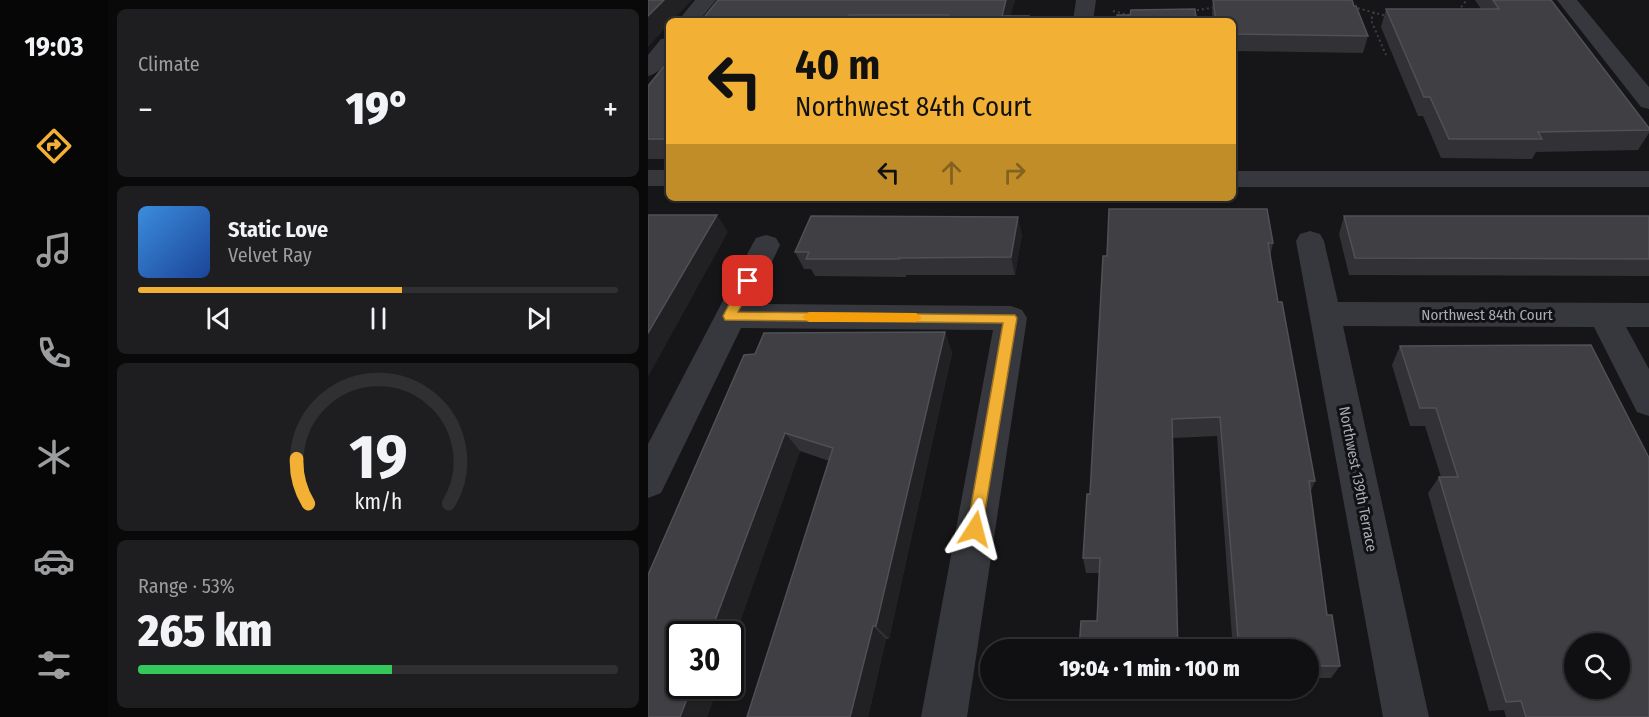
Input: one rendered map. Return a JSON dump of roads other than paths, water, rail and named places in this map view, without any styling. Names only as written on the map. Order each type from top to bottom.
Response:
[{"type":"street","points":[[691,18],[706,0]]},
{"type":"street","points":[[1083,18],[1086,0]]},
{"type":"street","points":[[1567,0],[1649,102]]},
{"type":"street","points":[[648,69],[660,47]]},
{"type":"street","points":[[648,178],[666,178]]},
{"type":"street","points":[[1236,179],[1649,179]]},
{"type":"street","name":"Northwest 139th Terrace","points":[[1310,241],[1406,717]]},
{"type":"street","points":[[648,482],[766,245]]},
{"type":"street","name":"Northwest 84th Court","points":[[1325,314],[1649,315]]},
{"type":"street","points":[[1604,315],[1649,402]]},
{"type":"street","points":[[729,316],[1011,318],[944,717]]}]
